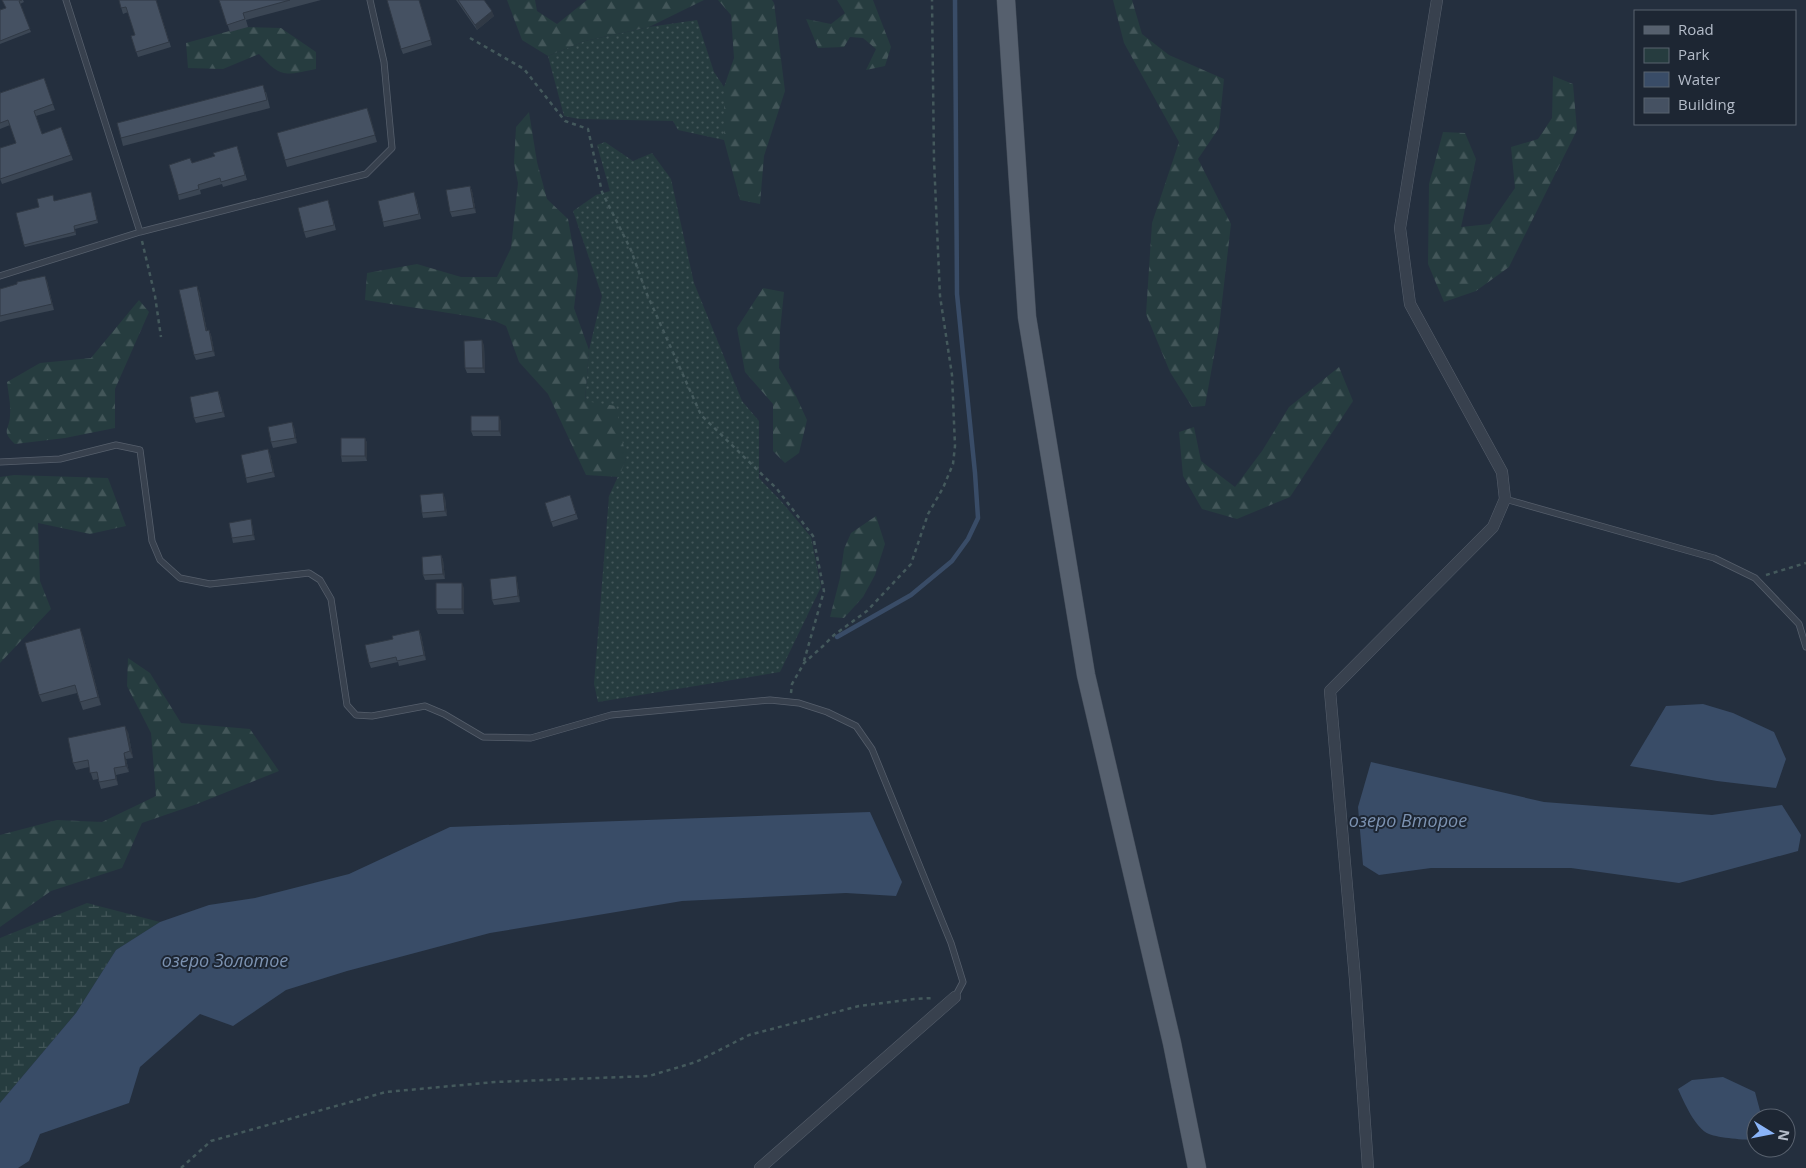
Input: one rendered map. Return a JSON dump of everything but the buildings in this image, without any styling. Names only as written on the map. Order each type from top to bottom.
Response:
[{"type":"main road","points":[[1006,0],[1027,317],[1033,356],[1086,675],[1172,1043],[1197,1168]]},
{"type":"street","points":[[1368,1168],[1355,979],[1330,691],[1493,527],[1505,499],[1502,472],[1410,304],[1400,228],[1436,0]]},
{"type":"street","points":[[760,1168],[955,997]]},
{"type":"lane","points":[[66,0],[140,232]]},
{"type":"lane","points":[[0,276],[140,232],[366,174],[392,148],[384,62],[370,0]]},
{"type":"lane","points":[[0,462],[60,459],[116,445],[140,450],[152,541],[160,560],[180,578],[210,584],[309,573],[320,580],[330,599],[347,706],[356,715],[372,716],[425,706],[444,714],[483,737],[531,738],[611,715],[770,700],[799,703],[827,712],[856,726],[872,749],[951,943],[963,982],[955,997]]},
{"type":"lane","points":[[1505,499],[1714,558],[1755,578],[1799,624],[1806,647]]},
{"type":"path","points":[[804,663],[834,634],[867,611],[911,564],[928,514],[943,488],[953,464],[955,446],[952,375],[940,296],[934,160],[932,0]]},
{"type":"path","points":[[470,38],[524,69],[564,121],[588,129],[602,192],[631,250],[646,292],[701,415],[777,490],[813,536],[824,591],[804,663],[792,684],[790,702]]},
{"type":"path","points":[[144,249],[155,296],[161,337]]},
{"type":"path","points":[[1755,578],[1806,563]]},
{"type":"path","points":[[181,1168],[211,1140],[386,1092],[495,1082],[650,1076],[696,1062],[749,1035],[878,1004],[914,999],[955,997]]},
{"type":"green space","points":[[507,0],[535,0],[537,11],[557,24],[587,0],[704,0],[649,27],[585,41],[548,56],[522,40]]},
{"type":"green space","points":[[718,0],[772,0],[774,3],[785,91],[764,156],[760,204],[740,200],[724,140],[724,87],[734,58],[731,15]]},
{"type":"green space","points":[[837,0],[873,0],[891,47],[885,66],[866,70],[876,49],[863,38],[850,37],[844,47],[818,48],[806,19],[831,24],[845,13]]},
{"type":"green space","points":[[1113,0],[1132,0],[1142,34],[1169,55],[1224,79],[1219,128],[1198,159],[1231,224],[1219,328],[1205,406],[1192,407],[1170,372],[1146,314],[1152,223],[1179,142],[1124,43]]},
{"type":"green space","points":[[697,20],[714,72],[724,87],[724,140],[678,130],[673,121],[579,119],[564,116],[548,56],[585,41],[649,27]]},
{"type":"green space","points":[[244,27],[281,28],[316,52],[316,69],[297,73],[284,73],[273,68],[259,54],[223,69],[188,68],[186,43]]},
{"type":"green space","points":[[1553,76],[1573,84],[1577,130],[1509,267],[1476,291],[1444,302],[1428,264],[1429,184],[1443,132],[1465,133],[1476,159],[1461,227],[1490,224],[1515,188],[1511,147],[1538,139],[1552,118]]},
{"type":"green space","points":[[529,112],[537,162],[547,199],[568,219],[578,275],[574,308],[589,350],[585,401],[616,406],[626,459],[619,477],[586,475],[548,394],[519,362],[506,326],[495,321],[468,316],[365,300],[367,273],[417,264],[461,277],[497,277],[511,248],[518,183],[514,163],[516,127]]},
{"type":"green space","points":[[605,142],[633,161],[652,153],[671,179],[694,283],[742,401],[759,421],[759,478],[811,537],[821,587],[780,672],[598,702],[594,684],[609,496],[626,459],[585,401],[589,350],[602,296],[573,211],[596,195],[610,191],[597,145]]},
{"type":"green space","points":[[763,288],[784,292],[779,368],[796,396],[807,420],[799,453],[785,463],[773,451],[773,404],[745,372],[737,328]]},
{"type":"green space","points":[[139,300],[149,312],[115,389],[115,428],[65,438],[15,444],[7,433],[10,420],[10,402],[7,382],[40,363],[91,358]]},
{"type":"green space","points":[[1339,367],[1353,401],[1290,497],[1237,519],[1202,509],[1183,476],[1179,432],[1194,427],[1201,461],[1235,487],[1262,451],[1289,407]]},
{"type":"green space","points":[[14,475],[108,478],[126,526],[90,534],[38,523],[40,581],[51,609],[0,663],[0,477]]},
{"type":"green space","points":[[876,516],[885,544],[875,575],[863,597],[844,618],[830,617],[840,578],[844,549],[851,533]]},
{"type":"green space","points":[[128,658],[150,673],[181,723],[250,729],[279,771],[197,804],[142,823],[122,868],[51,891],[0,927],[0,835],[57,820],[102,822],[156,796],[151,733],[127,686]]},
{"type":"green space","points":[[87,903],[160,922],[116,950],[76,1013],[0,1103],[0,938]]},
{"type":"water","points":[[1703,704],[1733,713],[1774,732],[1786,759],[1776,788],[1717,781],[1630,766],[1666,706]]},
{"type":"water","name":"озеро Второе","points":[[1371,762],[1544,802],[1712,815],[1782,805],[1801,835],[1798,851],[1679,883],[1571,868],[1431,868],[1379,875],[1363,865],[1358,807]]},
{"type":"water","name":"озеро Золотое","points":[[870,812],[902,882],[896,896],[846,893],[682,901],[490,933],[347,971],[286,990],[233,1026],[200,1014],[140,1067],[129,1103],[40,1134],[29,1161],[18,1168],[0,1168],[0,1103],[76,1013],[116,950],[160,922],[209,905],[255,898],[349,874],[450,827]]},
{"type":"water","points":[[1723,1077],[1755,1092],[1759,1108],[1746,1108],[1746,1139],[1719,1137],[1709,1134],[1699,1126],[1690,1114],[1678,1089],[1692,1080]]},
{"type":"waterway","points":[[837,637],[911,595],[952,561],[968,539],[978,518],[957,294],[955,0]]}]
